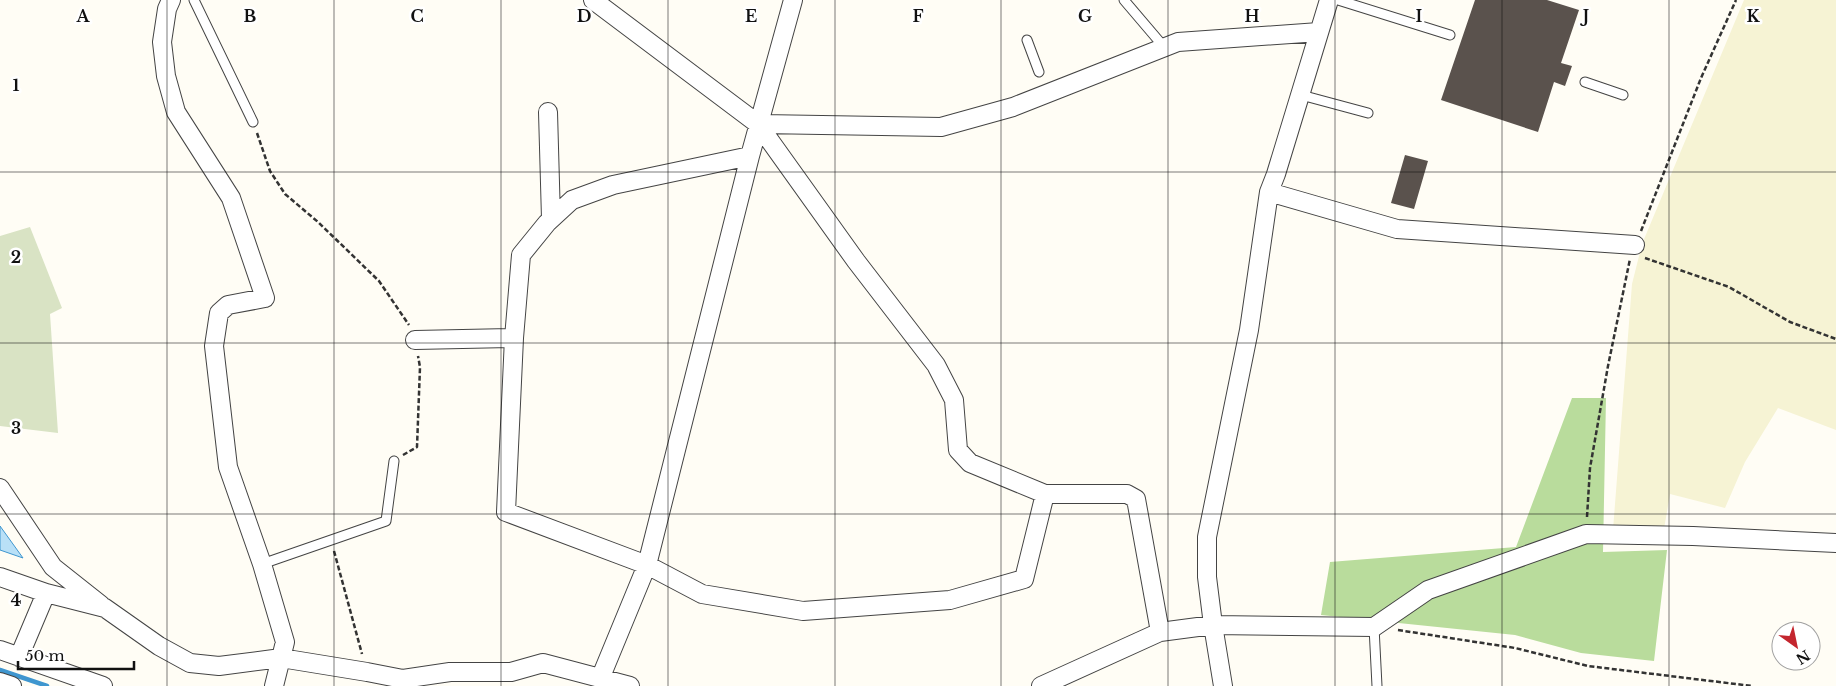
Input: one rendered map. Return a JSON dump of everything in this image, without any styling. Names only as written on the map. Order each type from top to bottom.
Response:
[{"type":"street","points":[[593,0],[758,124],[856,261],[936,365],[954,400],[958,450],[970,463],[1045,494],[1127,494],[1136,499],[1160,632]]},
{"type":"street","points":[[600,679],[647,564],[758,124],[793,0]]},
{"type":"street","points":[[1223,686],[1207,577],[1208,538],[1249,330],[1270,192],[1329,0]]},
{"type":"street","points":[[165,3],[162,42],[166,76],[176,112],[231,198],[266,298],[228,305],[219,313],[214,346],[228,467],[262,564],[285,642],[274,686]]},
{"type":"street","points":[[758,124],[941,127],[1013,107],[1178,42],[1319,32]]},
{"type":"street","points":[[548,112],[550,219]]},
{"type":"street","points":[[750,156],[614,185],[572,200],[550,219],[521,255],[514,338],[506,512],[647,564],[702,594],[803,611],[950,600],[1024,579],[1045,494]]},
{"type":"street","points":[[1270,192],[1397,228],[1633,250]]},
{"type":"street","points":[[415,340],[514,338]]},
{"type":"street","points":[[0,488],[53,566],[105,608],[159,646],[190,663],[219,666],[282,658],[364,679],[403,680],[450,672],[511,672],[543,663],[630,686]]},
{"type":"street","points":[[1041,686],[1160,632],[1213,626],[1374,627],[1428,590],[1586,534],[1836,543]]},
{"type":"street","points":[[0,577],[46,593],[105,608]]},
{"type":"street","points":[[19,657],[46,593]]},
{"type":"street","points":[[0,650],[103,686]]},
{"type":"street","points":[[0,682],[12,686]]},
{"type":"lane","points":[[194,0],[253,122]]},
{"type":"lane","points":[[1124,0],[1164,47]]},
{"type":"lane","points":[[1338,0],[1450,36]]},
{"type":"lane","points":[[1028,40],[1039,72]]},
{"type":"lane","points":[[1585,82],[1623,95]]},
{"type":"lane","points":[[1301,95],[1368,113]]},
{"type":"lane","points":[[262,564],[386,521],[394,461]]},
{"type":"lane","points":[[1374,627],[1377,686]]},
{"type":"path","points":[[1586,534],[1590,468],[1608,366],[1633,250],[1701,78],[1736,0]]},
{"type":"path","points":[[253,122],[270,171],[286,194],[379,281],[414,332],[420,367],[417,447],[394,461]]},
{"type":"path","points":[[1633,250],[1729,287],[1790,322],[1836,339]]},
{"type":"path","points":[[331,540],[364,679]]},
{"type":"path","points":[[1374,627],[1515,648],[1588,666],[1752,686]]},
{"type":"shaded area","points":[[1744,0],[1836,0],[1836,430],[1778,408],[1745,462],[1725,508],[1670,494],[1664,529],[1613,530],[1632,284],[1642,244]]},
{"type":"green space","points":[[30,227],[62,308],[50,314],[58,433],[0,426],[0,236]]},
{"type":"green space","points":[[1572,398],[1606,398],[1603,552],[1667,550],[1654,661],[1581,653],[1515,635],[1321,615],[1330,562],[1516,547]]},
{"type":"water","points":[[0,526],[23,558],[0,550]]},
{"type":"building","points":[[1475,0],[1547,0],[1579,10],[1561,63],[1572,66],[1565,86],[1554,82],[1538,132],[1441,100]]},
{"type":"building","points":[[1405,155],[1428,161],[1414,209],[1391,203]]},
{"type":"waterway","points":[[0,670],[47,686]]}]
